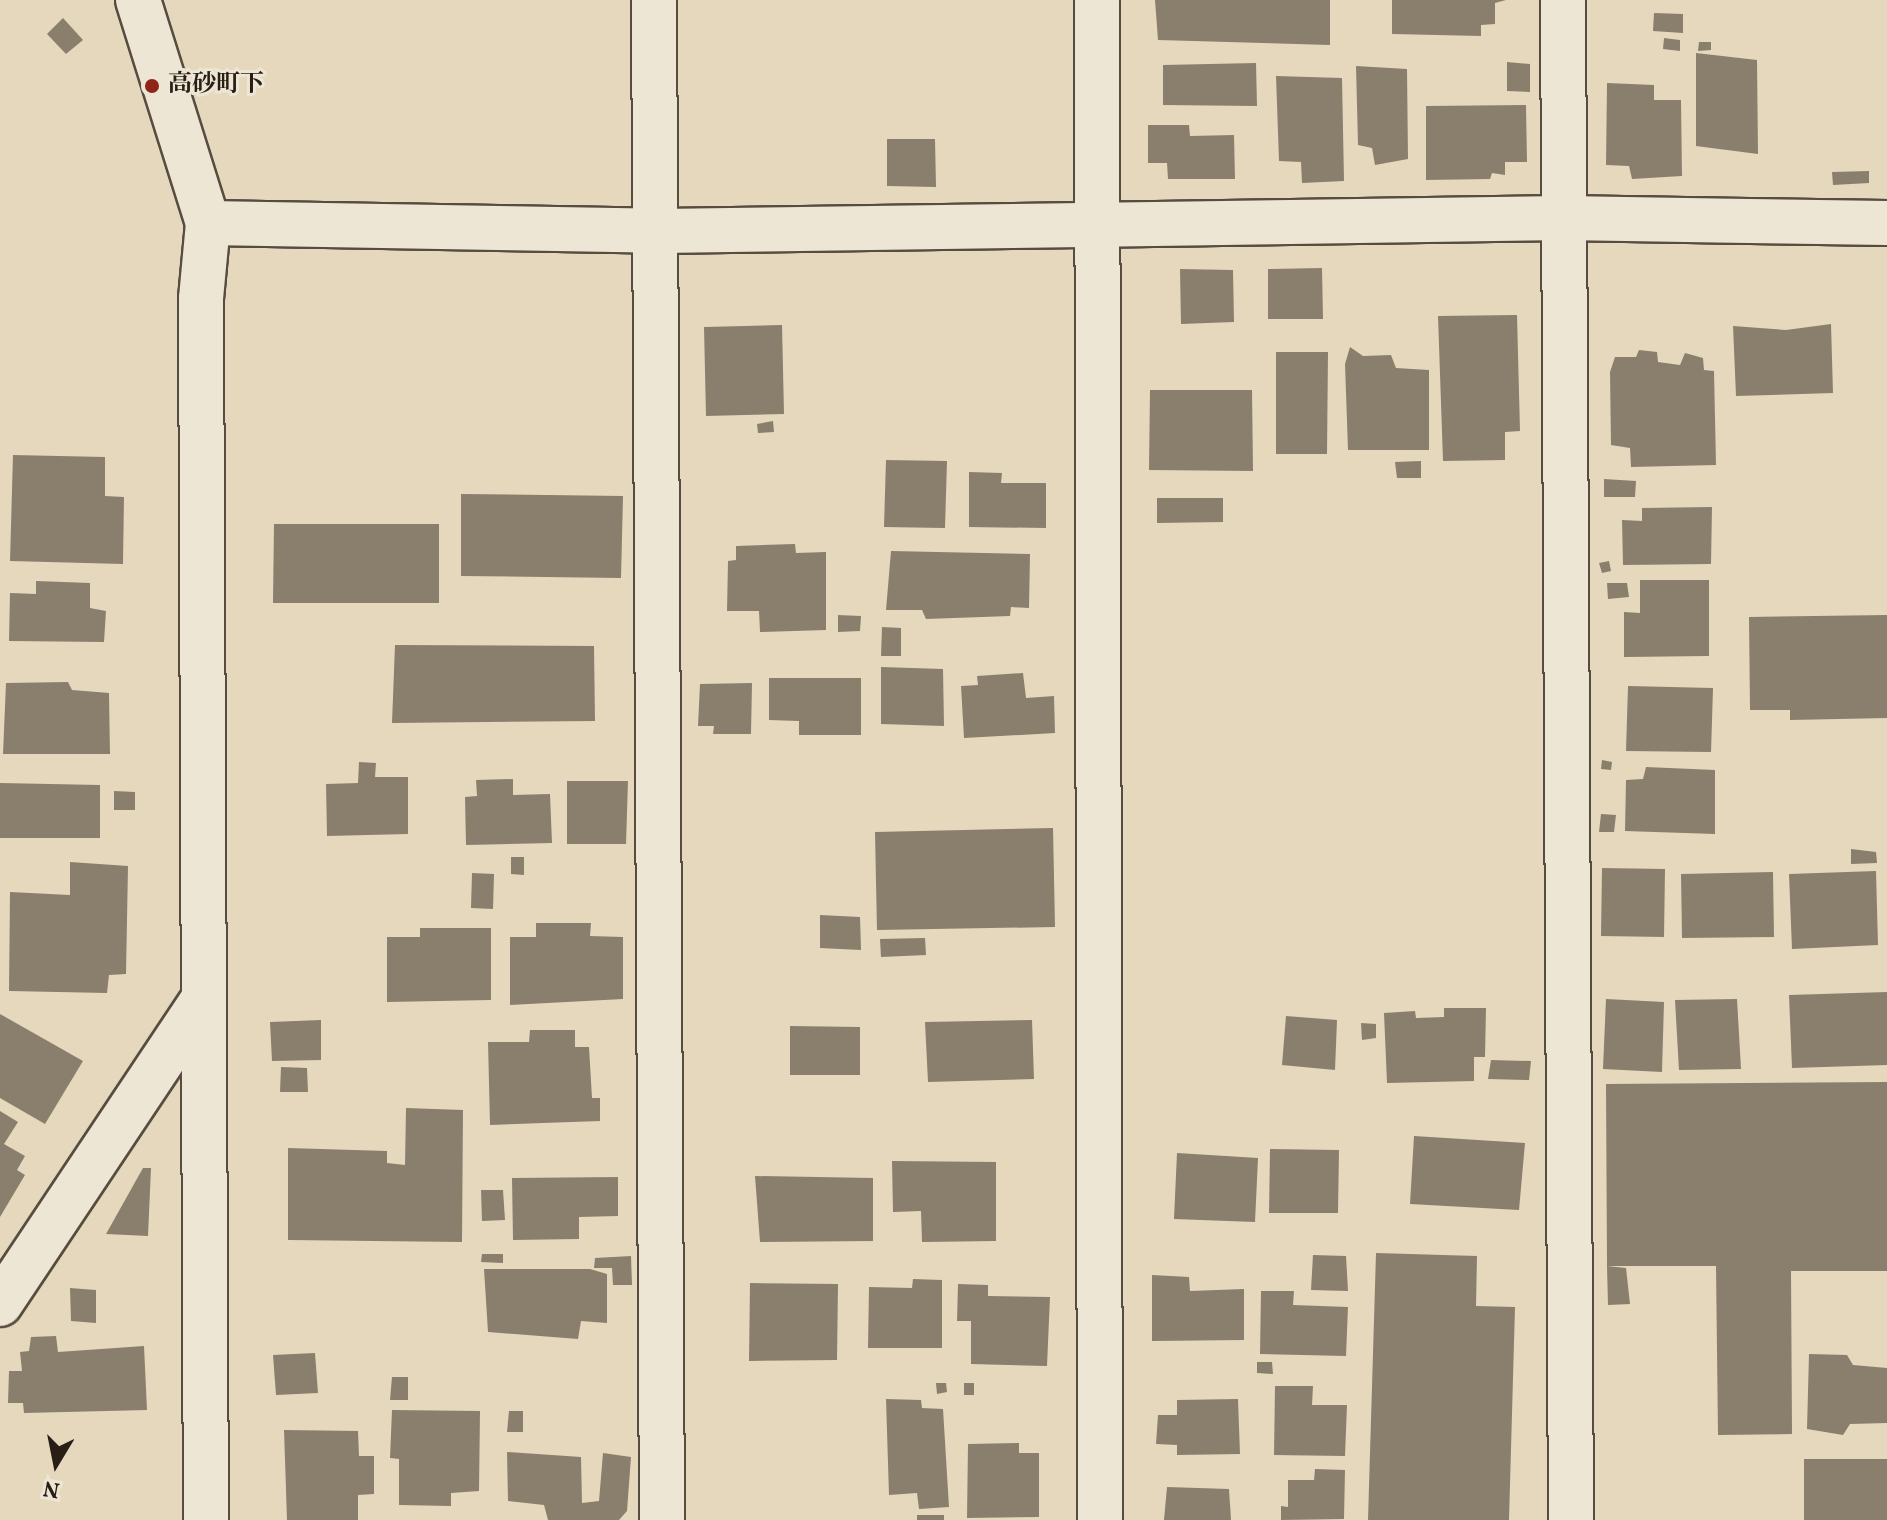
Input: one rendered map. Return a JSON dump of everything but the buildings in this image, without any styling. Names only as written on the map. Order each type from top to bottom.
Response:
[{"type":"street","points":[[138,0],[208,223],[201,298],[201,1003],[206,1520]]},
{"type":"street","points":[[654,0],[658,231],[662,1520]]},
{"type":"street","points":[[1097,0],[1100,1520]]},
{"type":"street","points":[[1563,0],[1571,1520]]},
{"type":"street","points":[[208,223],[658,231],[1563,218],[1887,223]]},
{"type":"street","points":[[0,1304],[201,1003]]},
{"type":"place","name":"高砂町下","points":[[152,86]]}]
